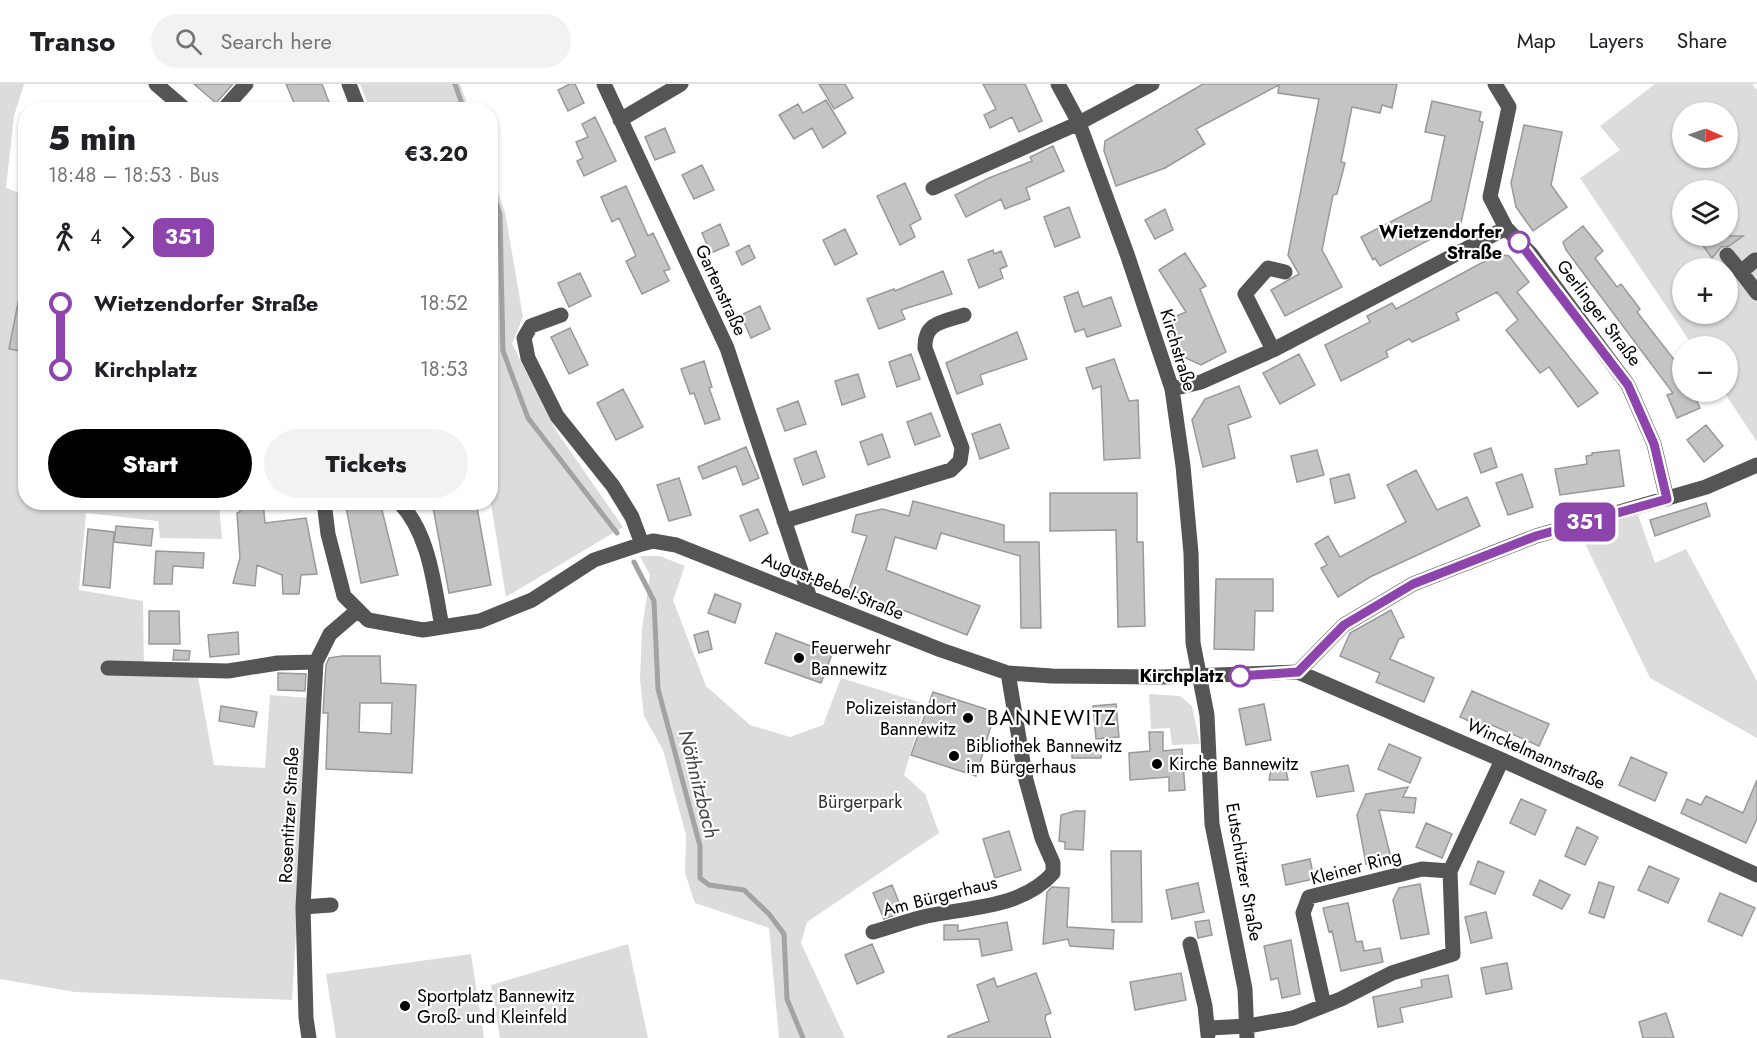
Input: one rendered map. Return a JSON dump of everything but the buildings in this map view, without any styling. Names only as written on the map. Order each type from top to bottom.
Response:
[{"type":"street","points":[[156,84],[177,102]]},
{"type":"street","points":[[230,102],[246,84]]},
{"type":"street","points":[[349,84],[356,102]]},
{"type":"street","name":"Gartenstraße","points":[[604,84],[727,348],[810,598]]},
{"type":"street","points":[[620,120],[681,84]]},
{"type":"street","name":"Kirchstraße","points":[[1058,84],[1079,123],[1127,254],[1172,389],[1183,466],[1191,554],[1193,643],[1202,677]]},
{"type":"street","points":[[933,188],[1079,123],[1152,84]]},
{"type":"street","name":"Gerlinger Straße","points":[[1495,84],[1509,107],[1490,197],[1506,228],[1531,254],[1628,385],[1654,444],[1667,499]]},
{"type":"street","points":[[1172,389],[1201,382],[1273,350],[1506,228]]},
{"type":"street","points":[[1728,255],[1757,293]]},
{"type":"street","points":[[1741,272],[1755,260]]},
{"type":"street","points":[[1273,350],[1245,294],[1268,268],[1286,272]]},
{"type":"street","points":[[561,315],[531,326],[524,338],[528,358],[556,416],[613,486],[632,517],[642,544]]},
{"type":"street","points":[[784,521],[951,470],[960,461],[962,448],[925,348],[924,336],[932,326],[964,315]]},
{"type":"street","points":[[1008,673],[1052,676],[1202,677],[1298,672],[1344,625],[1413,584],[1536,536],[1706,487],[1757,465]]},
{"type":"street","name":"August-Bebel-Straße","points":[[325,510],[328,534],[344,596],[368,620],[423,630],[480,621],[522,604],[594,560],[653,541],[676,545],[941,650],[1008,673]]},
{"type":"street","points":[[406,510],[425,551],[442,627]]},
{"type":"street","name":"Rosentitzer Straße","points":[[309,1038],[306,1018],[303,907],[316,662],[330,634],[358,609]]},
{"type":"street","points":[[108,668],[228,671],[278,663],[316,662]]},
{"type":"street","name":"Winckelmannstraße","points":[[1298,672],[1502,760],[1757,876]]},
{"type":"street","name":"Am Bürgerhaus","points":[[873,932],[925,916],[993,905],[1044,883],[1053,873],[1053,863],[1042,838],[1026,780],[1008,673]]},
{"type":"street","name":"Eutschützer Straße","points":[[1202,677],[1208,716],[1212,824],[1243,978],[1247,1032]]},
{"type":"street","points":[[1190,944],[1208,1033],[1247,1032],[1293,1018],[1341,999],[1392,973],[1453,954],[1450,871],[1502,760]]},
{"type":"street","name":"Kleiner Ring","points":[[1324,1005],[1303,913],[1309,897],[1422,869],[1450,871]]},
{"type":"street","points":[[303,907],[331,905]]},
{"type":"green space","points":[[0,84],[24,84],[14,116],[6,188],[18,192],[18,510],[220,510],[222,539],[160,538],[158,521],[86,513],[79,590],[143,601],[144,672],[198,677],[214,765],[265,768],[270,695],[310,698],[292,1000],[75,992],[0,979]]},
{"type":"green space","points":[[360,84],[460,84],[466,102],[367,102]]},
{"type":"green space","points":[[1655,84],[1752,84],[1757,90],[1757,442],[1731,402],[1738,402],[1738,336],[1686,336],[1678,324],[1738,324],[1738,258],[1672,258],[1672,315],[1580,178],[1620,150],[1600,126]]},
{"type":"green space","points":[[498,193],[505,212],[523,317],[512,344],[557,432],[623,527],[506,597],[492,510],[498,510]]},
{"type":"green space","points":[[1638,515],[1655,563],[1686,549],[1757,681],[1757,738],[1650,678],[1579,531]]},
{"type":"green space","name":"Bürgerpark","points":[[640,556],[660,556],[685,566],[673,600],[706,686],[750,725],[790,737],[823,725],[841,678],[925,704],[904,775],[925,794],[939,833],[807,922],[801,943],[845,1038],[779,1038],[769,928],[695,903],[685,873],[686,835],[663,750],[644,716],[640,679],[642,629],[650,575]]},
{"type":"green space","points":[[1149,694],[1180,696],[1192,706],[1200,744],[1172,745],[1170,728],[1151,729]]},
{"type":"green space","points":[[628,944],[648,1038],[500,1038],[491,985]]},
{"type":"green space","name":"Sportplatz Bannewitz Groß- und Kleinfeld","points":[[471,954],[484,1038],[336,1038],[326,974]]},
{"type":"waterway","name":"Nöthnitzbach","points":[[455,84],[461,102]]},
{"type":"waterway","name":"Nöthnitzbach","points":[[498,208],[500,214],[503,351],[528,418],[617,533]]},
{"type":"waterway","name":"Nöthnitzbach","points":[[634,562],[654,601],[658,689],[700,846],[700,878],[709,885],[744,890],[769,914],[784,934],[787,999],[803,1038]]},
{"type":"bus line","name":"351","points":[[1240,676],[1298,672],[1344,625],[1413,584],[1466,562],[1536,536],[1667,499],[1654,444],[1628,385],[1531,254],[1519,242]]},
{"type":"place","name":"Wietzendorfer Straße","points":[[1519,242]]},
{"type":"place","name":"Feuerwehr Bannewitz","points":[[799,658]]},
{"type":"place","name":"Kirchplatz","points":[[1240,676]]},
{"type":"place","name":"Polizeistandort Bannewitz","points":[[968,718]]},
{"type":"place","name":"Bibliothek Bannewitz im Bürgerhaus","points":[[954,756]]},
{"type":"place","name":"Kirche Bannewitz","points":[[1157,764]]},
{"type":"place","name":"Sportplatz Bannewitz Groß- und Kleinfeld","points":[[405,1006]]},
{"type":"district","name":"BANNEWITZ","points":[[1052,718]]}]
